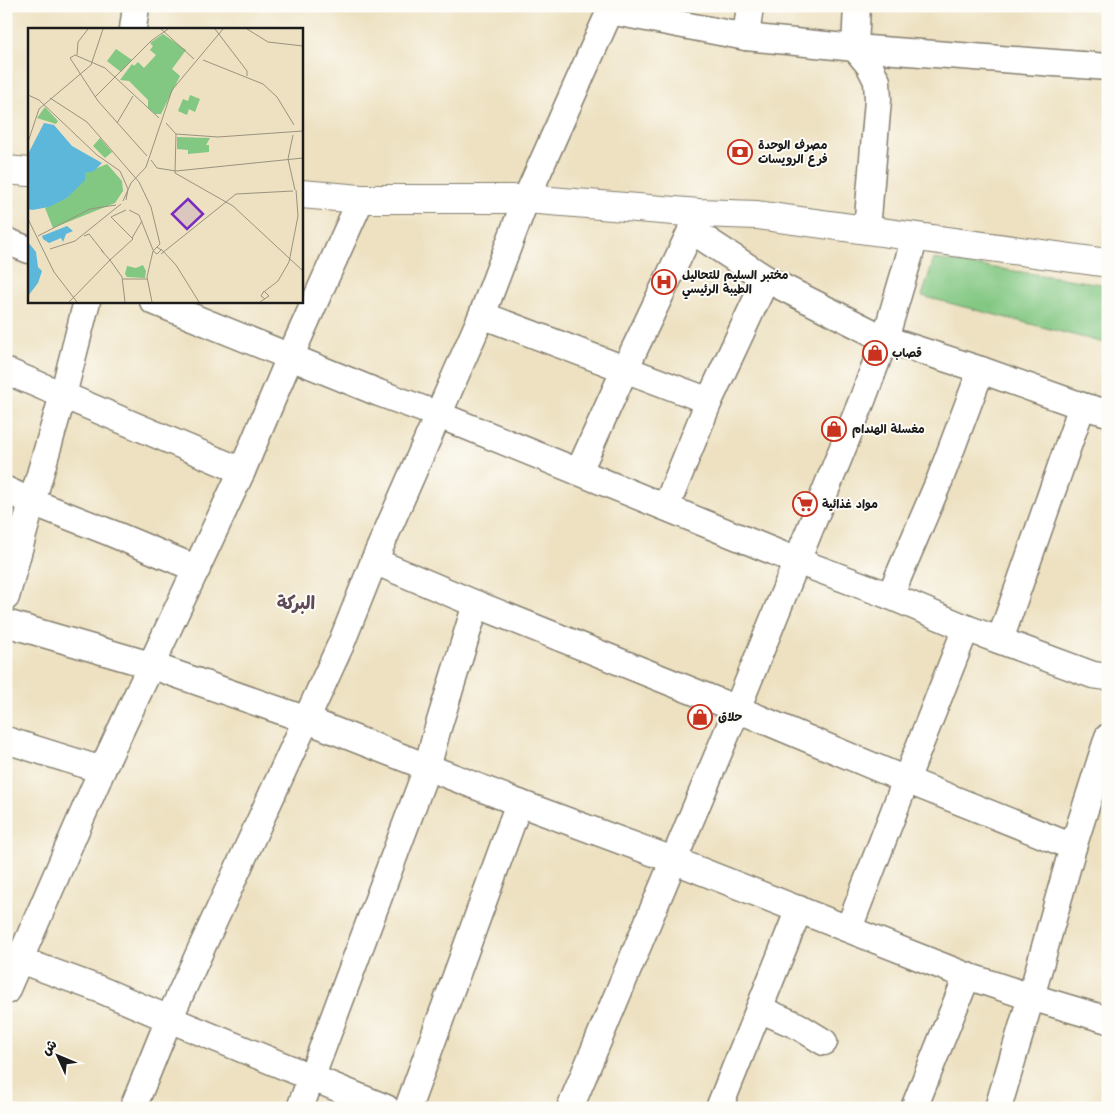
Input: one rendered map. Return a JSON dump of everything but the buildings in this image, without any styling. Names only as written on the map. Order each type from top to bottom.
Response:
[{"type":"street","points":[[133,28],[136,6]]},
{"type":"street","points":[[746,37],[750,6]]},
{"type":"street","points":[[857,6],[855,48],[869,65],[877,81],[878,100],[867,229]]},
{"type":"street","points":[[132,1108],[169,1019],[341,644],[374,561],[482,315],[526,199],[610,9],[746,37],[855,48],[1108,67]]},
{"type":"street","points":[[6,170],[28,172]]},
{"type":"street","points":[[302,194],[361,199],[526,199],[695,222],[757,215],[1108,263]]},
{"type":"street","points":[[6,991],[13,957],[242,471],[290,357],[361,199]]},
{"type":"street","points":[[695,222],[766,280],[885,339],[981,370],[1082,406],[1108,413]]},
{"type":"street","points":[[579,471],[695,222]]},
{"type":"street","points":[[570,1108],[737,709],[863,398],[885,339],[915,237]]},
{"type":"street","points":[[6,241],[28,250]]},
{"type":"street","points":[[666,507],[709,401],[766,280]]},
{"type":"street","points":[[6,597],[64,396],[87,302]]},
{"type":"street","points":[[155,302],[966,628],[1093,675],[1108,676]]},
{"type":"street","points":[[482,315],[709,401]]},
{"type":"street","points":[[890,596],[940,479],[981,370]]},
{"type":"street","points":[[6,371],[242,471]]},
{"type":"street","points":[[1000,640],[1082,406]]},
{"type":"street","points":[[6,490],[197,569]]},
{"type":"street","points":[[374,561],[1073,847]]},
{"type":"street","points":[[300,1108],[427,768],[476,604]]},
{"type":"street","points":[[6,623],[150,666],[306,720],[518,803],[849,928],[967,976],[1031,998],[1108,1020]]},
{"type":"street","points":[[849,928],[966,628]]},
{"type":"street","points":[[998,1108],[1073,847],[1108,737]]},
{"type":"street","points":[[6,740],[102,770]]},
{"type":"street","points":[[408,1108],[518,803]]},
{"type":"street","points":[[719,1108],[799,909]]},
{"type":"street","points":[[13,957],[99,989],[386,1108]]},
{"type":"street","points":[[914,1108],[967,976]]},
{"type":"street","points":[[760,1010],[798,1026],[824,1042]]},
{"type":"green space","points":[[934,259],[1108,285],[1108,344],[922,296]]},
{"type":"place","name":"مصرف الوحدة فرع الرويسات","points":[[740,152]]},
{"type":"place","name":"مختبر السليم للتحاليل الطيبة الرئيسي","points":[[664,282]]},
{"type":"place","name":"قصاب","points":[[875,353]]},
{"type":"place","name":"مغسلة الهندام","points":[[834,429]]},
{"type":"place","name":"مواد غذائية","points":[[805,504]]},
{"type":"place","name":"حلاق","points":[[700,717]]},
{"type":"district","name":"البركة","points":[[296,603]]}]
